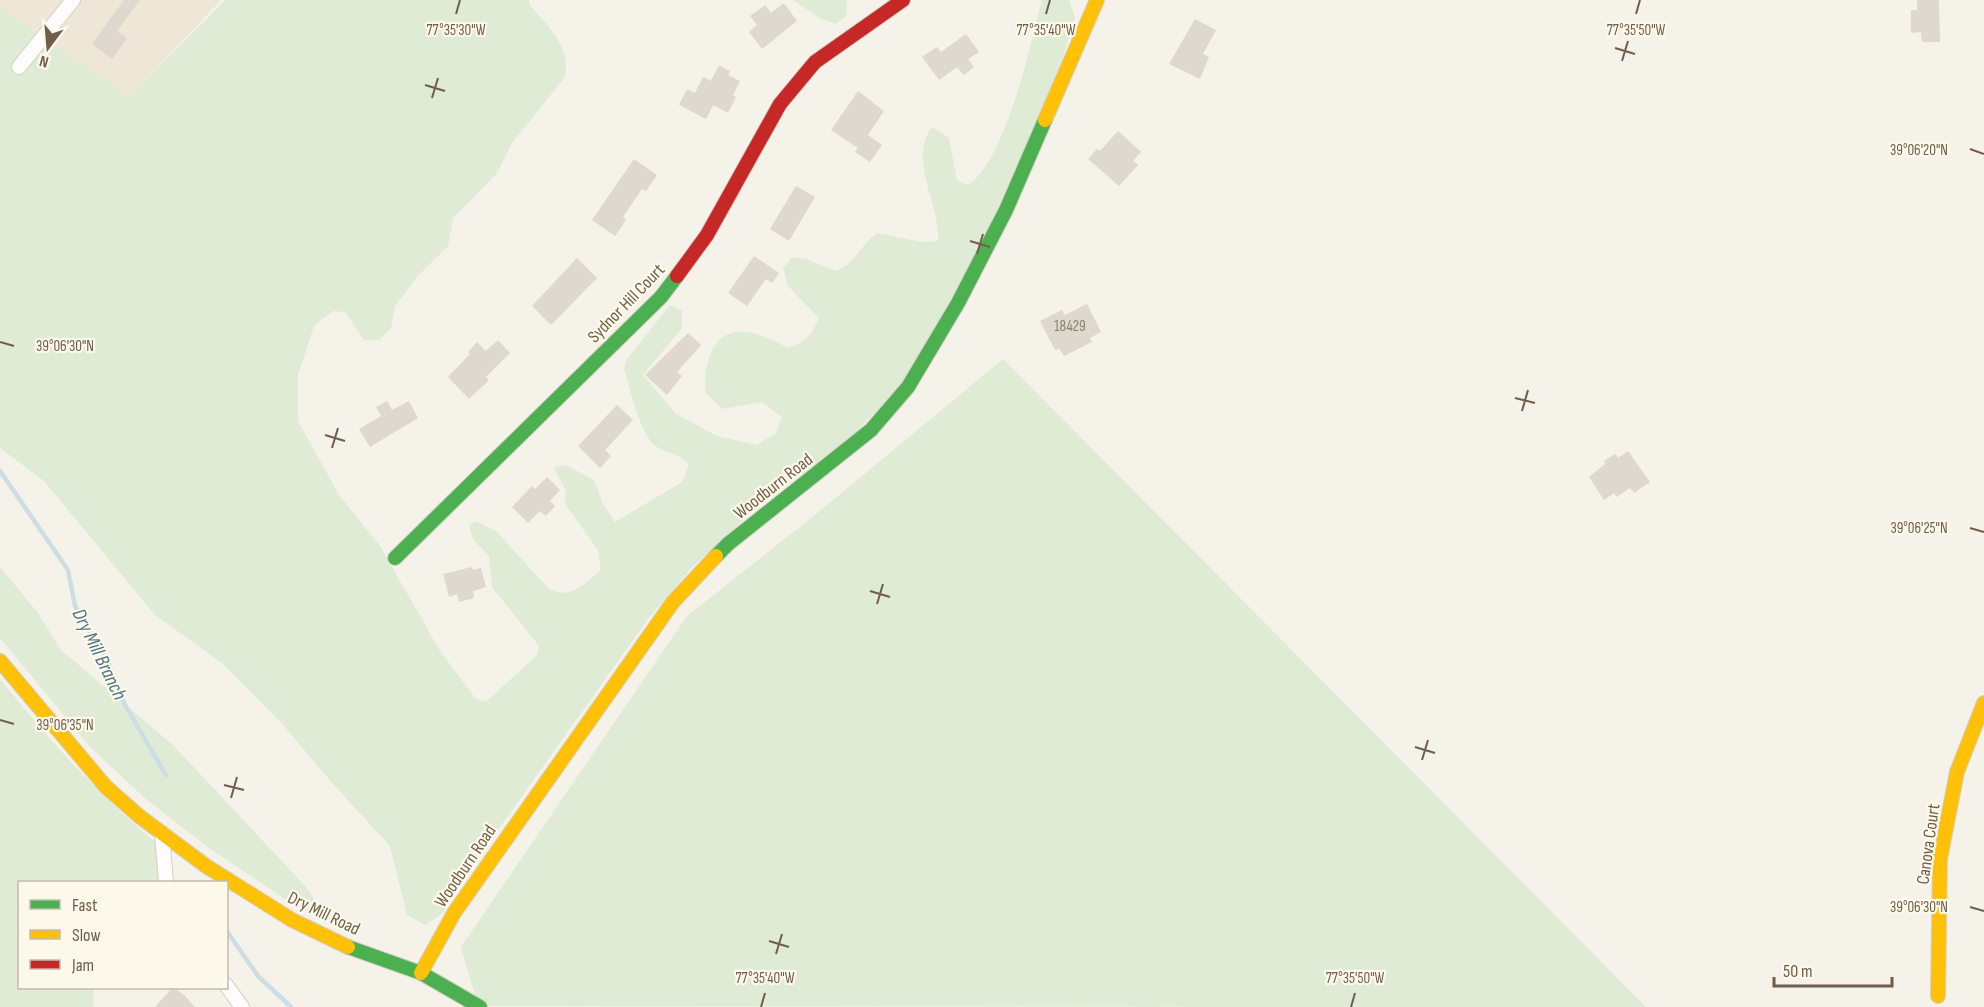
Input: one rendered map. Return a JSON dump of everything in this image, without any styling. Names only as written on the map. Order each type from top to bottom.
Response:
[{"type":"street","points":[[19,67],[73,0]]},
{"type":"street","name":"Sydnor Hill Court","points":[[395,558],[661,297],[713,225],[780,104],[815,62],[836,45],[903,0]]},
{"type":"street","name":"Woodburn Road","points":[[421,974],[454,913],[673,602],[728,544],[871,430],[908,387],[958,303],[1006,210],[1096,1]]},
{"type":"street","name":"Dry Mill Road","points":[[0,661],[106,787],[162,834],[235,886],[292,920],[343,945],[421,974],[480,1007]]},
{"type":"street","name":"Canova Court","points":[[1938,996],[1940,859],[1957,772],[1984,703]]},
{"type":"street","points":[[162,834],[166,881]]},
{"type":"street","points":[[228,988],[242,1007]]},
{"type":"shaded area","points":[[0,0],[221,0],[129,97],[0,8]]},
{"type":"green space","points":[[225,0],[529,0],[529,4],[550,28],[561,46],[566,66],[565,77],[512,143],[497,173],[453,218],[448,246],[417,277],[395,306],[391,328],[379,340],[364,340],[345,312],[333,311],[314,326],[298,375],[298,421],[339,495],[380,546],[440,651],[476,699],[486,702],[537,655],[539,646],[492,587],[489,556],[473,539],[469,525],[475,521],[496,531],[549,589],[564,593],[571,592],[601,570],[598,550],[565,504],[566,491],[554,468],[566,465],[594,480],[603,504],[615,522],[682,482],[689,465],[678,456],[657,447],[651,441],[636,411],[624,369],[627,359],[670,305],[682,311],[682,328],[643,375],[676,414],[717,436],[757,445],[776,433],[782,417],[762,402],[722,409],[705,392],[708,362],[716,344],[723,337],[732,333],[749,332],[788,348],[799,343],[811,333],[819,318],[788,286],[783,268],[792,257],[806,259],[836,271],[854,259],[877,233],[922,242],[938,241],[938,227],[927,183],[923,153],[925,140],[932,127],[949,138],[957,180],[968,185],[981,172],[994,153],[1005,128],[1024,72],[1042,0],[1069,0],[1075,18],[1063,57],[1021,160],[965,277],[903,384],[845,443],[761,504],[692,567],[648,619],[461,882],[443,913],[425,925],[407,915],[390,846],[285,727],[223,664],[155,615],[44,481],[0,448],[0,8],[129,97]]},
{"type":"green space","points":[[793,0],[844,0],[847,2],[846,16],[836,24],[820,18]]},
{"type":"green space","points":[[1003,359],[1646,1007],[478,1006],[461,947],[687,616],[815,515]]},
{"type":"green space","points":[[0,567],[38,613],[61,650],[173,745],[306,887],[316,902],[312,912],[297,907],[212,850],[147,800],[91,748],[0,638]]},
{"type":"green space","points":[[0,679],[38,725],[97,789],[163,848],[166,881],[18,881],[18,989],[94,989],[93,1007],[0,1007]]},
{"type":"building","points":[[124,0],[140,0],[117,31],[127,38],[112,59],[92,44]]},
{"type":"building","points":[[1917,0],[1939,0],[1940,42],[1922,42],[1921,32],[1911,33],[1911,10],[1917,10]]},
{"type":"building","points":[[784,3],[797,21],[762,49],[749,32],[757,25],[750,16],[765,5],[771,13]]},
{"type":"building","points":[[1195,19],[1216,30],[1203,54],[1209,57],[1200,79],[1169,64]]},
{"type":"building","points":[[966,34],[979,52],[968,59],[974,67],[964,75],[957,67],[939,80],[922,57],[937,47],[941,52]]},
{"type":"building","points":[[719,65],[730,71],[728,75],[740,81],[733,95],[736,97],[728,113],[713,105],[706,119],[679,105],[687,89],[695,93],[703,77],[711,81]]},
{"type":"building","points":[[858,91],[884,111],[868,135],[882,145],[870,162],[855,152],[858,148],[831,130]]},
{"type":"building","points":[[1118,131],[1141,152],[1133,161],[1138,165],[1119,186],[1088,159],[1097,149],[1100,151]]},
{"type":"building","points":[[634,159],[657,175],[646,191],[642,189],[623,217],[626,220],[615,236],[592,220]]},
{"type":"building","points":[[796,186],[815,197],[789,241],[770,229]]},
{"type":"building","points":[[754,256],[779,273],[772,283],[766,279],[747,306],[728,293]]},
{"type":"building","points":[[577,258],[597,278],[551,325],[532,306]]},
{"type":"building","points":[[1087,304],[1101,332],[1090,338],[1092,342],[1064,356],[1059,348],[1055,350],[1040,321],[1062,310],[1065,315]]},
{"type":"building","points":[[688,333],[701,345],[677,372],[682,376],[667,395],[645,375]]},
{"type":"building","points":[[498,340],[510,353],[486,377],[489,380],[469,399],[448,377],[470,354],[468,352],[477,342],[486,351]]},
{"type":"building","points":[[387,401],[392,410],[409,401],[418,418],[370,447],[359,429],[381,416],[376,407]]},
{"type":"building","points":[[617,405],[633,420],[605,450],[611,456],[600,468],[578,446]]},
{"type":"building","points":[[1628,451],[1650,482],[1634,493],[1630,488],[1617,497],[1614,493],[1604,500],[1589,477],[1605,464],[1604,461],[1615,454],[1618,458]]},
{"type":"building","points":[[547,477],[560,490],[550,501],[555,506],[546,516],[540,511],[528,523],[512,507],[532,486],[535,489]]},
{"type":"building","points":[[472,567],[473,570],[481,568],[486,587],[473,591],[474,598],[459,602],[457,594],[449,597],[443,574]]},
{"type":"building","points":[[171,989],[176,989],[195,1007],[155,1007]]},
{"type":"waterway","name":"Dry Mill Branch","points":[[0,471],[68,570],[75,606],[109,664],[125,705],[166,775]]},
{"type":"waterway","name":"Dry Mill Branch","points":[[228,933],[258,976],[291,1007]]},
{"type":"traffic: fast","points":[[716,556],[871,430],[908,387],[958,303],[1006,210],[1045,120]]},
{"type":"traffic: fast","points":[[395,558],[661,297],[677,276]]},
{"type":"traffic: fast","points":[[348,947],[421,973],[480,1007]]},
{"type":"traffic: slow","points":[[1045,120],[1097,0]]},
{"type":"traffic: slow","points":[[421,973],[454,913],[673,602],[716,556]]},
{"type":"traffic: slow","points":[[0,661],[106,787],[139,816],[206,866],[292,920],[348,947]]},
{"type":"traffic: slow","points":[[1938,996],[1940,859],[1957,772],[1984,703]]},
{"type":"traffic: jam","points":[[677,276],[707,235],[780,104],[815,62],[903,0]]}]
